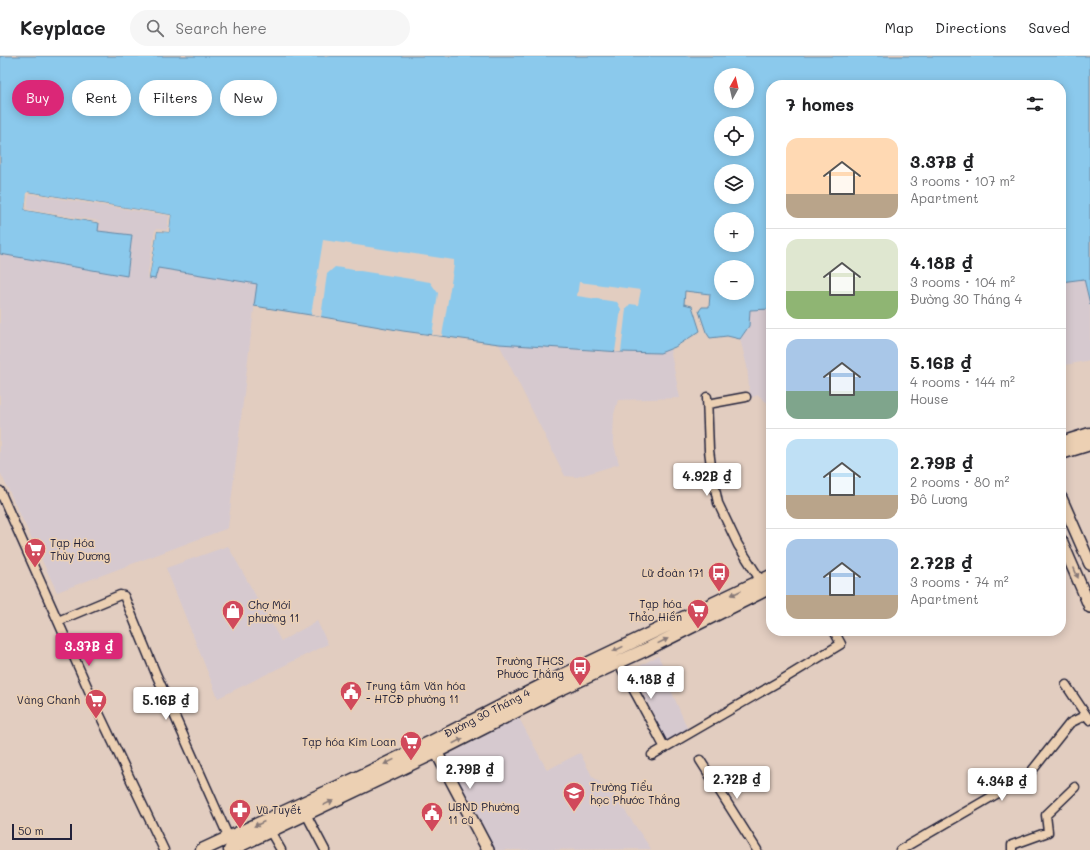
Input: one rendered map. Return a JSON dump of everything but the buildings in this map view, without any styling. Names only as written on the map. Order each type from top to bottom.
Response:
[{"type":"main road","points":[[1066,446],[1090,434]]},
{"type":"main road","points":[[1066,446],[1090,444]]},
{"type":"main road","points":[[1066,509],[1090,564]]},
{"type":"main road","points":[[1066,552],[1090,607]]},
{"type":"main road","name":"Đường 30 Tháng 4","points":[[202,850],[229,844],[270,831],[306,814],[434,747],[547,683],[641,638],[766,583]]},
{"type":"main road","name":"Đường 30 Tháng 4","points":[[229,844],[434,747],[645,650],[766,584]]},
{"type":"main road","points":[[641,638],[645,650]]},
{"type":"main road","points":[[434,747],[488,850]]},
{"type":"street","points":[[746,397],[707,400],[709,450],[718,503],[738,545],[766,582]]},
{"type":"street","points":[[0,491],[98,711],[164,850]]},
{"type":"street","points":[[58,620],[120,595],[124,596],[229,844]]},
{"type":"street","points":[[652,755],[841,644],[837,636]]},
{"type":"street","points":[[618,662],[638,696],[665,748]]},
{"type":"street","points":[[900,850],[1017,782],[1031,772],[1070,724],[1088,718],[1066,685]]},
{"type":"street","points":[[700,760],[757,850]]},
{"type":"street","points":[[1012,850],[1012,845],[1048,832],[1046,815],[1075,787]]},
{"type":"street","points":[[306,814],[325,850]]},
{"type":"street","points":[[270,831],[281,850]]},
{"type":"shaded area","points":[[27,192],[171,215],[157,268],[257,284],[228,528],[57,592],[0,472],[0,254],[127,276],[132,235],[97,231],[99,223],[25,210]]},
{"type":"shaded area","points":[[1090,278],[1086,290],[1090,304],[1090,360],[1066,365],[1066,281]]},
{"type":"shaded area","points":[[766,309],[766,402],[758,395],[750,398],[747,366],[740,339],[749,326],[750,310]]},
{"type":"shaded area","points":[[499,344],[615,352],[660,353],[670,349],[680,398],[618,400],[614,414],[613,441],[619,464],[577,477],[565,476]]},
{"type":"shaded area","name":"Chợ Mới phường 11","points":[[228,546],[281,641],[317,621],[328,644],[218,698],[166,568]]},
{"type":"shaded area","points":[[658,656],[665,669],[665,676],[688,730],[667,743],[632,670]]},
{"type":"shaded area","points":[[519,718],[547,770],[580,753],[592,776],[615,796],[651,849],[494,850],[486,831],[446,756]]},
{"type":"water","points":[[0,56],[1090,56],[1090,304],[1084,279],[1066,281],[1066,80],[766,80],[766,309],[750,310],[749,326],[740,339],[727,336],[710,338],[706,332],[699,311],[702,307],[709,307],[710,294],[685,291],[684,304],[692,306],[700,331],[675,347],[660,353],[499,344],[403,331],[254,306],[257,284],[158,268],[155,279],[149,278],[157,231],[169,232],[171,215],[28,192],[25,210],[99,223],[98,231],[132,235],[127,276],[0,254]]},
{"type":"pier","points":[[27,192],[171,215],[169,232],[157,231],[149,278],[147,278],[155,230],[167,230],[169,216],[29,194],[27,209],[99,221],[101,223],[25,210]]},
{"type":"pier","points":[[323,240],[454,260],[442,336],[432,335],[438,293],[430,282],[335,267],[327,274],[321,317],[311,315]]},
{"type":"pier","points":[[579,282],[641,290],[638,305],[630,304],[626,309],[621,352],[615,352],[621,309],[617,302],[577,296]]},
{"type":"place","name":"Tạp Hóa Thùy Dương","points":[[35,568]]},
{"type":"place","name":"Lữ đoàn 171","points":[[719,592]]},
{"type":"place","name":"Chợ Mới phường 11","points":[[233,630]]},
{"type":"place","name":"Tạp hóa Thảo Hiền","points":[[698,630]]},
{"type":"place","name":"Trường THCS Phước Thắng","points":[[580,686]]},
{"type":"place","name":"Trung tâm Văn hóa - HTCĐ phường 11","points":[[351,712]]},
{"type":"place","name":"Vàng Chanh","points":[[96,720]]},
{"type":"place","name":"Tạp hóa Kim Loan","points":[[411,762]]},
{"type":"place","name":"Trường Tiểu học Phước Thắng","points":[[574,812]]},
{"type":"place","name":"Vũ Tuyết","points":[[240,830]]},
{"type":"place","name":"UBND Phường 11 cũ","points":[[432,832]]}]
